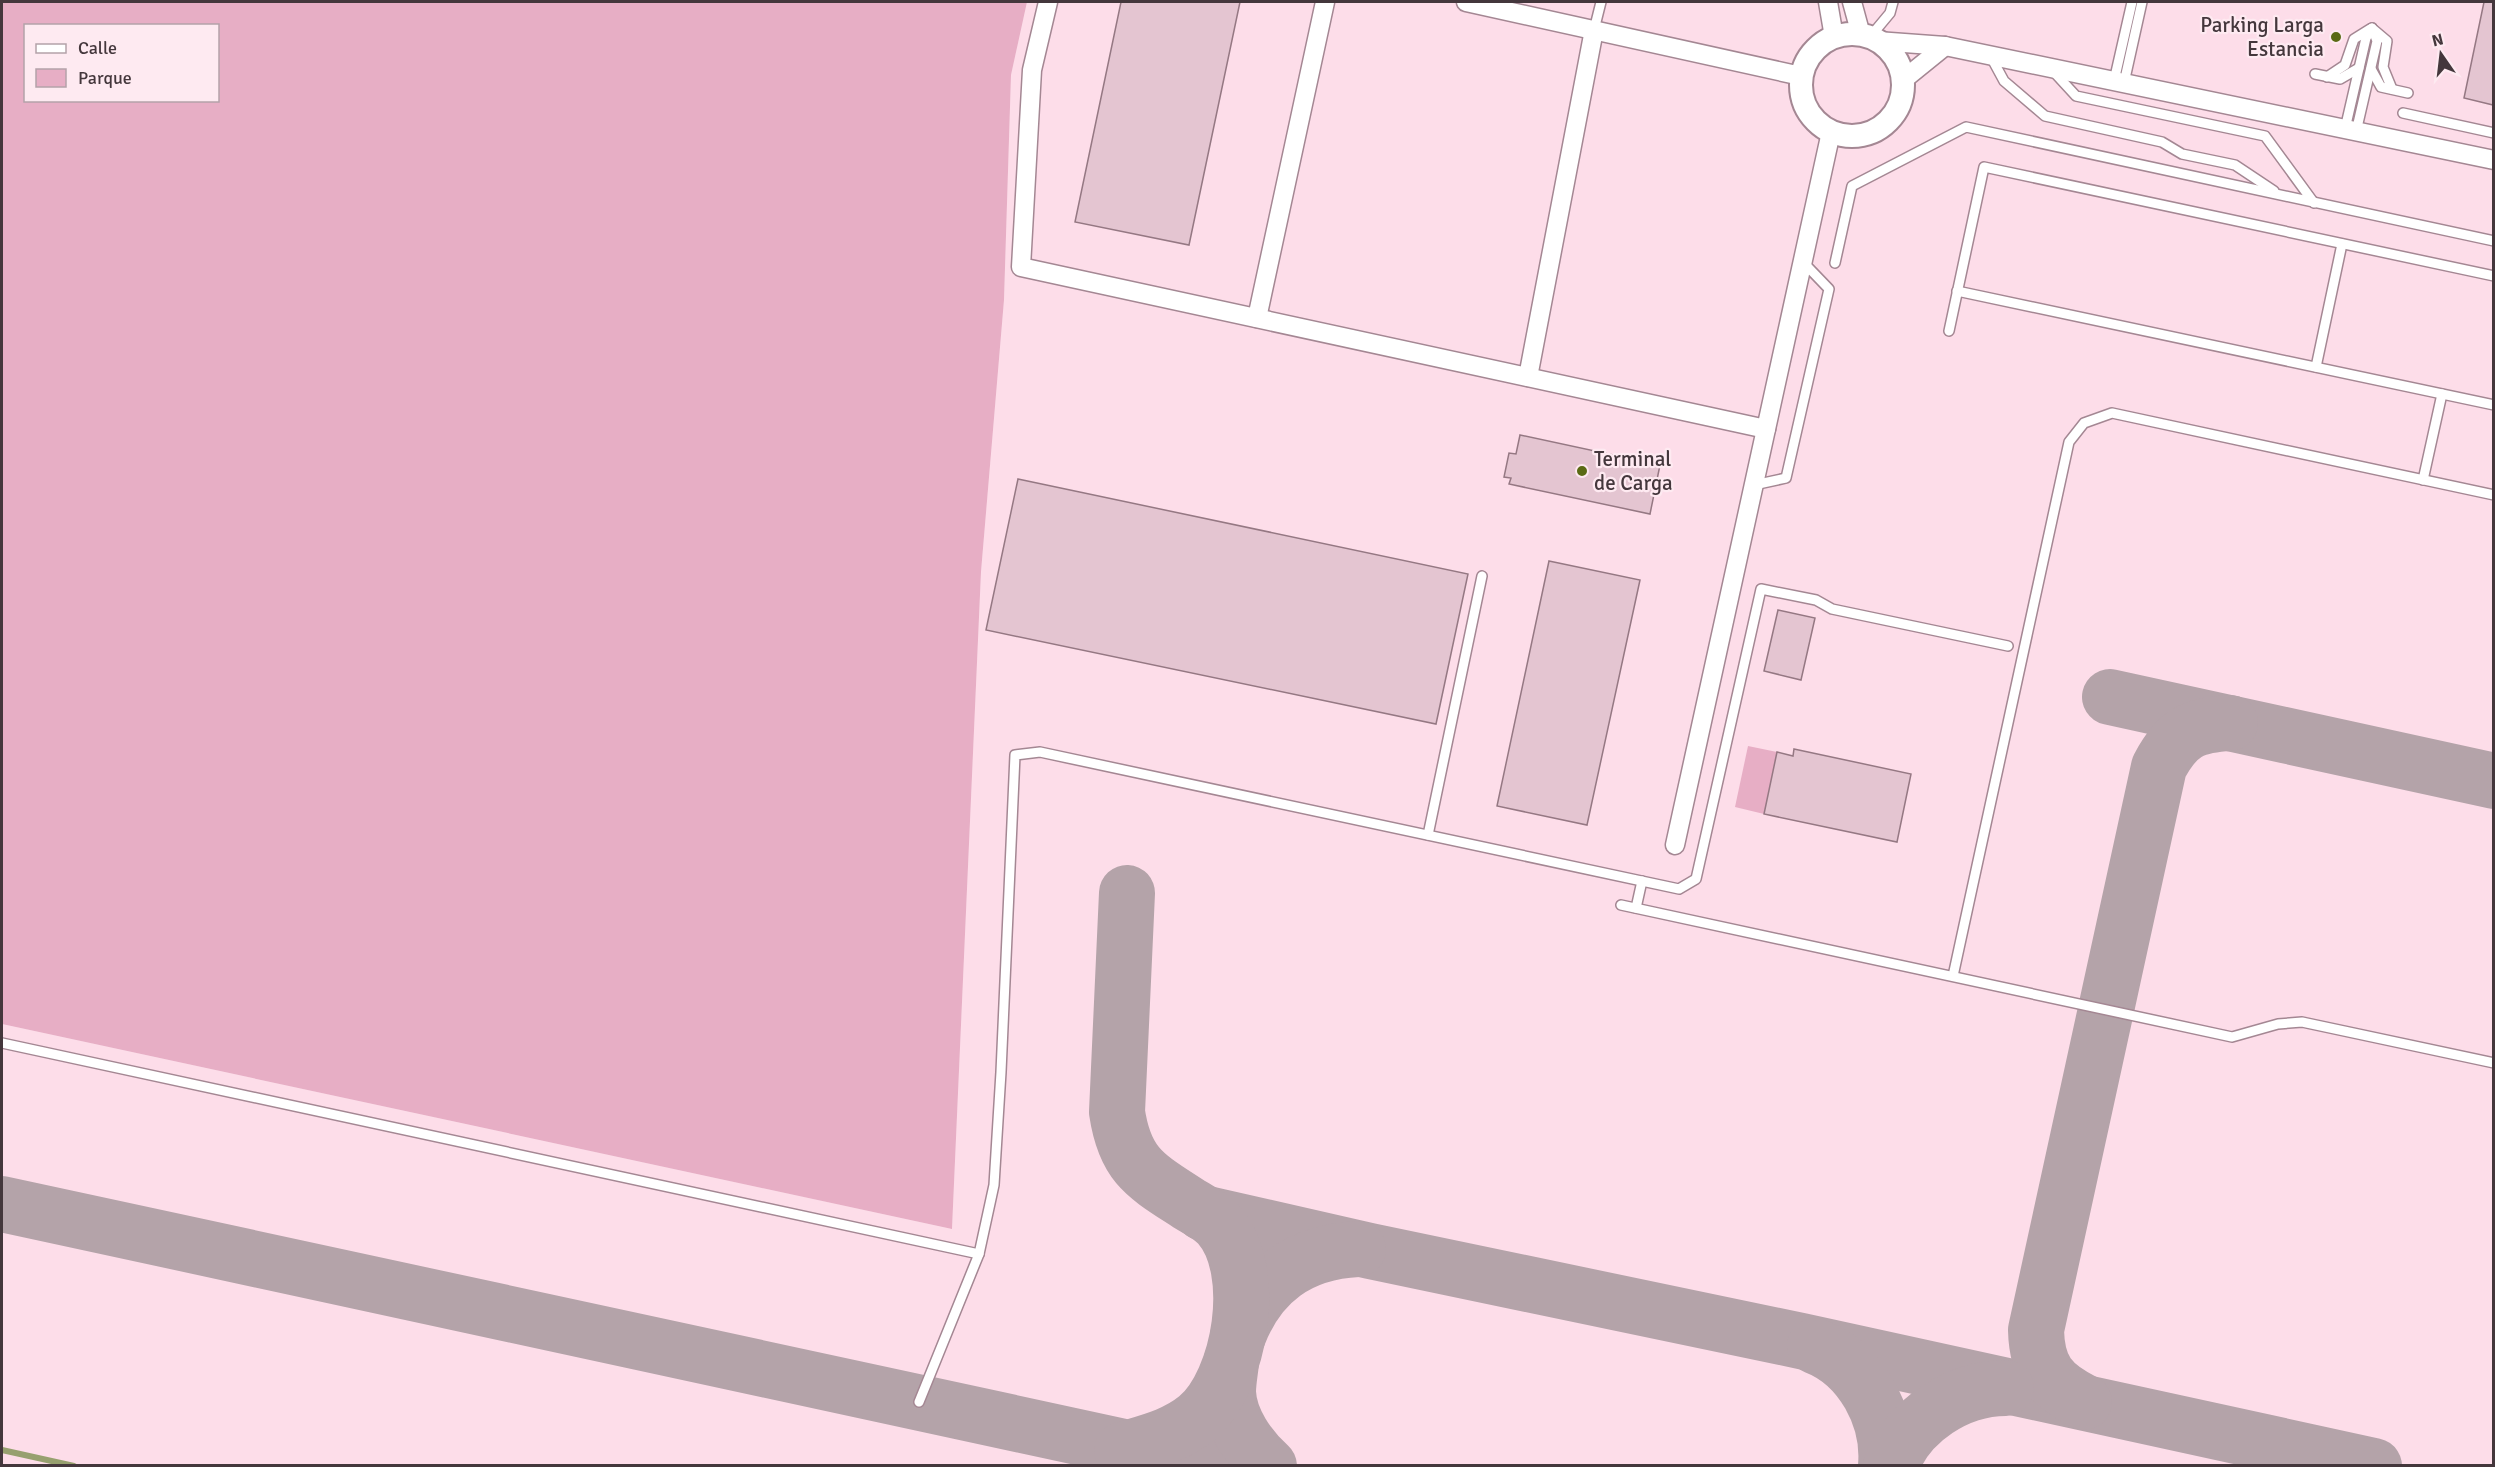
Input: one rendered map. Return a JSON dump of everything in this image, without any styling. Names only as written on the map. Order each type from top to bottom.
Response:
[{"type":"street","points":[[1048,2],[1032,70],[1021,267],[1766,429]]},
{"type":"street","points":[[1257,318],[1325,2]]},
{"type":"street","points":[[1466,2],[1801,76]]},
{"type":"street","points":[[1828,2],[1834,37]]},
{"type":"street","points":[[1852,2],[1870,38],[1894,58],[1903,80],[1902,98],[1894,114],[1882,127],[1866,135],[1848,137],[1831,132],[1816,123],[1806,109],[1801,93],[1801,76],[1813,52],[1834,37],[1847,34],[1870,38],[1945,46],[2493,160]]},
{"type":"street","points":[[1528,377],[1594,30]]},
{"type":"street","points":[[1903,80],[1945,46]]},
{"type":"street","points":[[1675,845],[1831,132]]},
{"type":"lane","points":[[1594,30],[1601,2]]},
{"type":"lane","points":[[1870,38],[1890,13],[1893,2]]},
{"type":"lane","points":[[2119,82],[2132,2]]},
{"type":"lane","points":[[2119,82],[2142,2]]},
{"type":"lane","points":[[2351,131],[2359,68],[2366,38],[2372,28]]},
{"type":"lane","points":[[2351,131],[2371,69],[2377,40],[2372,28]]},
{"type":"lane","points":[[2328,77],[2345,65],[2354,39],[2372,28]]},
{"type":"lane","points":[[2372,28],[2387,41],[2383,67],[2392,89]]},
{"type":"lane","points":[[1990,55],[2004,81],[2045,116],[2162,142],[2182,154],[2235,165],[2278,195]]},
{"type":"lane","points":[[2050,68],[2076,96],[2265,136],[2314,203]]},
{"type":"lane","points":[[2315,74],[2340,79],[2359,68]]},
{"type":"lane","points":[[2371,69],[2381,87],[2408,93]]},
{"type":"lane","points":[[2403,113],[2493,133]]},
{"type":"lane","points":[[1835,263],[1852,186],[1966,128],[2493,241]]},
{"type":"lane","points":[[1949,331],[1984,167],[2493,276]]},
{"type":"lane","points":[[2316,367],[2342,244]]},
{"type":"lane","points":[[1754,485],[1786,478],[1829,289],[1803,261]]},
{"type":"lane","points":[[1958,291],[2493,405]]},
{"type":"lane","points":[[2423,480],[2442,394]]},
{"type":"lane","points":[[1953,976],[2069,442],[2084,423],[2112,413],[2493,495]]},
{"type":"lane","points":[[1428,835],[1482,576]]},
{"type":"lane","points":[[920,1402],[979,1254],[994,1185],[1015,755],[1040,752],[1679,889],[1696,879],[1761,589],[1816,600],[1832,609],[2008,646]]},
{"type":"lane","points":[[1636,908],[1642,881]]},
{"type":"lane","points":[[1621,905],[2232,1037],[2278,1024],[2302,1022],[2493,1064]]},
{"type":"lane","points":[[2,1043],[979,1254]]},
{"type":"shaded area","points":[[1027,2],[2493,2],[2493,1465],[2,1466],[2,1024],[952,1229],[981,572],[1004,300],[1011,75]]},
{"type":"green space","points":[[2,2],[1027,2],[1011,75],[1004,300],[981,572],[952,1229],[2,1024]]},
{"type":"green space","points":[[1748,746],[1777,752],[1764,814],[1735,807]]},
{"type":"building","points":[[1121,2],[1240,2],[1189,245],[1075,222]]},
{"type":"building","points":[[2484,2],[2493,2],[2493,105],[2464,98]]},
{"type":"building","name":"Terminal de Carga","points":[[1520,435],[1660,465],[1650,514],[1509,484],[1511,478],[1504,477],[1509,453],[1516,454]]},
{"type":"building","points":[[1018,479],[1468,574],[1436,724],[986,630]]},
{"type":"building","points":[[1549,561],[1640,580],[1587,825],[1497,806]]},
{"type":"building","points":[[1778,610],[1815,618],[1801,680],[1764,671]]},
{"type":"building","points":[[1794,749],[1911,774],[1897,842],[1764,814],[1777,752],[1793,756]]},
{"type":"waterway","points":[[2,1450],[74,1466]]},
{"type":"taxiway","points":[[2110,697],[2494,781]]},
{"type":"taxiway","points":[[2084,1402],[2062,1389],[2048,1374],[2039,1355],[2036,1330],[2159,767],[2172,746],[2187,733],[2205,726],[2230,723]]},
{"type":"taxiway","points":[[1122,1450],[1161,1438],[1180,1429],[1197,1418],[1212,1401],[1225,1379],[1234,1353],[1240,1325],[1241,1296],[1239,1269],[1231,1245],[1219,1225],[1149,1177],[1132,1157],[1121,1130],[1117,1112],[1127,893]]},
{"type":"taxiway","points":[[2,1204],[1212,1466]]},
{"type":"taxiway","points":[[1203,1213],[1370,1251],[1801,1341],[2374,1466]]},
{"type":"taxiway","points":[[1238,1336],[1257,1300],[1284,1273],[1317,1256],[1358,1249]]},
{"type":"taxiway","points":[[1815,1346],[1832,1354],[1846,1366],[1870,1395],[1883,1430],[1886,1466]]},
{"type":"taxiway","points":[[1231,1363],[1228,1392],[1232,1413],[1241,1433],[1269,1466]]},
{"type":"taxiway","points":[[1891,1466],[1909,1434],[1937,1410],[1970,1394],[1988,1389],[2006,1388]]},
{"type":"place","name":"Parking Larga Estancia","points":[[2336,37]]},
{"type":"place","name":"Terminal de Carga","points":[[1582,471]]}]
